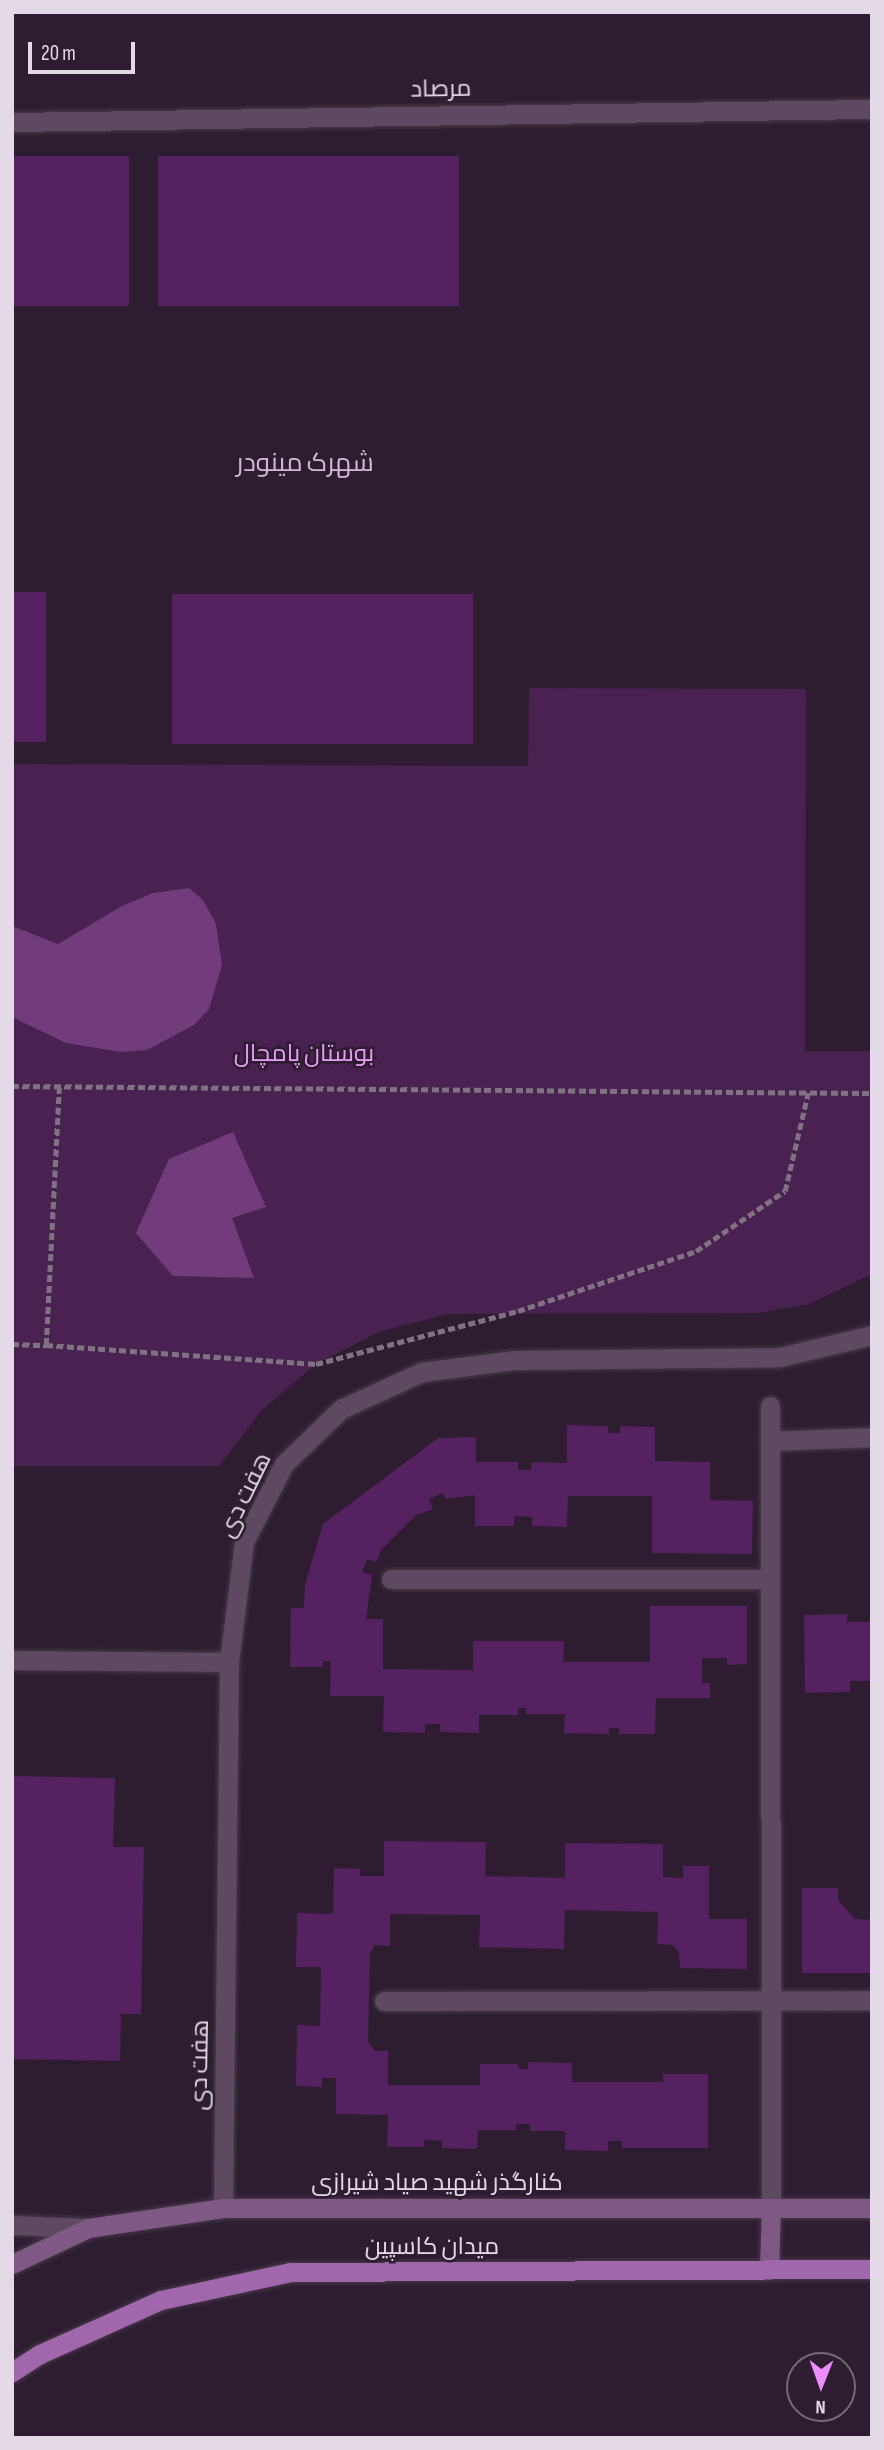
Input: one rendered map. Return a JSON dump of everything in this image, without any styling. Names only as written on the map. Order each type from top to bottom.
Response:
[{"type":"main road","name":"کنارگذر شهید صیاد شیرازی","points":[[12,2264],[88,2228],[223,2207],[872,2208]]},
{"type":"main road","points":[[769,2270],[771,2208]]},
{"type":"main road","name":"میدان کاسپین","points":[[12,2372],[40,2354],[161,2300],[290,2272],[872,2269]]},
{"type":"street","name":"مرصاد","points":[[12,122],[872,109]]},
{"type":"street","name":"هفت دی","points":[[223,2207],[229,1662],[244,1542],[284,1464],[341,1409],[422,1372],[515,1360],[780,1357],[872,1335]]},
{"type":"street","points":[[770,1406],[771,2208]]},
{"type":"street","points":[[770,1441],[872,1437]]},
{"type":"street","points":[[391,1579],[770,1579]]},
{"type":"street","points":[[12,1660],[229,1662]]},
{"type":"street","points":[[384,2001],[872,2000]]},
{"type":"street","points":[[12,2225],[88,2228]]},
{"type":"path","points":[[12,1086],[872,1093]]},
{"type":"path","points":[[46,1346],[59,1087]]},
{"type":"path","points":[[12,1344],[316,1364],[518,1311],[696,1251],[785,1191],[808,1093]]},
{"type":"green space","name":"بوستان پامچال","points":[[529,688],[806,689],[805,1051],[872,1051],[872,1274],[809,1304],[759,1313],[447,1314],[379,1332],[316,1364],[262,1410],[219,1466],[12,1466],[12,764],[528,766]]},
{"type":"shaded area","points":[[189,888],[203,900],[216,924],[222,965],[209,1009],[194,1025],[147,1050],[121,1052],[66,1043],[12,1017],[12,926],[58,944],[122,906],[153,893]]},
{"type":"shaded area","points":[[233,1132],[266,1207],[232,1218],[254,1278],[173,1276],[136,1233],[169,1159]]},
{"type":"building","points":[[12,156],[129,156],[129,306],[12,306]]},
{"type":"building","points":[[158,156],[459,156],[459,306],[158,306]]},
{"type":"building","points":[[12,592],[46,592],[46,742],[12,742]]},
{"type":"building","points":[[172,594],[473,594],[473,744],[172,744]]},
{"type":"building","points":[[567,1425],[608,1426],[608,1433],[620,1433],[620,1426],[655,1427],[655,1461],[710,1462],[710,1500],[753,1501],[752,1554],[652,1553],[652,1496],[568,1496],[567,1527],[532,1526],[532,1517],[514,1516],[514,1526],[475,1526],[475,1495],[446,1499],[443,1493],[429,1499],[433,1509],[416,1515],[381,1550],[376,1562],[367,1559],[362,1572],[372,1575],[366,1619],[383,1619],[383,1669],[473,1670],[473,1641],[564,1641],[563,1662],[650,1662],[650,1606],[747,1606],[747,1664],[727,1665],[727,1658],[702,1658],[702,1683],[710,1683],[710,1698],[656,1698],[655,1734],[619,1734],[619,1728],[609,1728],[609,1734],[564,1733],[565,1714],[526,1714],[526,1708],[518,1708],[518,1715],[479,1715],[479,1733],[440,1732],[440,1724],[425,1724],[425,1733],[383,1732],[384,1696],[330,1696],[331,1661],[323,1661],[323,1667],[290,1667],[291,1608],[304,1608],[305,1584],[323,1524],[438,1438],[476,1437],[476,1462],[518,1462],[518,1470],[531,1470],[531,1462],[567,1463]]},
{"type":"building","points":[[847,1614],[847,1622],[872,1622],[872,1681],[850,1681],[850,1692],[805,1693],[804,1615]]},
{"type":"building","points":[[12,1776],[115,1778],[113,1847],[144,1847],[141,2014],[121,2014],[120,2061],[12,2059]]},
{"type":"building","points":[[384,1841],[486,1842],[485,1876],[565,1878],[565,1843],[663,1844],[663,1877],[683,1878],[683,1866],[709,1866],[709,1919],[747,1919],[747,1969],[680,1968],[679,1953],[673,1945],[657,1944],[658,1912],[565,1910],[564,1949],[479,1947],[480,1915],[390,1914],[390,1946],[375,1945],[370,1953],[368,2042],[375,2051],[388,2051],[388,2085],[480,2085],[480,2064],[518,2064],[518,2069],[528,2069],[529,2062],[572,2063],[572,2082],[663,2082],[663,2074],[708,2074],[708,2148],[622,2148],[622,2141],[608,2141],[608,2151],[565,2150],[565,2131],[530,2131],[530,2124],[516,2124],[516,2130],[478,2130],[477,2149],[442,2148],[442,2141],[424,2140],[424,2147],[387,2147],[388,2115],[336,2114],[336,2078],[322,2078],[322,2087],[296,2086],[297,2025],[320,2026],[321,1967],[296,1967],[297,1913],[333,1914],[334,1868],[360,1869],[360,1876],[384,1876]]},
{"type":"building","points":[[802,1888],[838,1888],[838,1900],[855,1919],[872,1920],[872,1973],[802,1973]]},
{"type":"district","name":"شهرک مینودر","points":[[305,464]]}]
